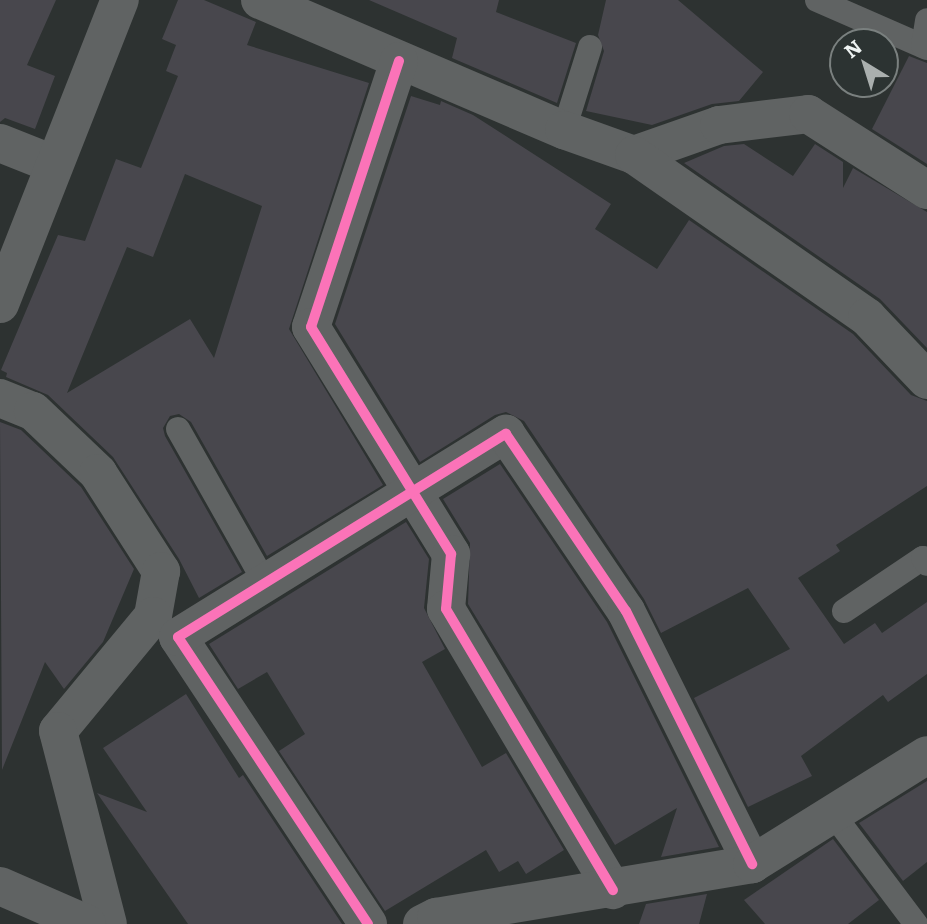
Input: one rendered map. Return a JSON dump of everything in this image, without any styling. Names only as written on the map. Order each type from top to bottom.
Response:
[{"type":"street","points":[[0,304],[53,164],[120,0]]},
{"type":"street","points":[[260,0],[564,130],[634,155],[867,317],[927,380]]},
{"type":"street","points":[[399,61],[311,327],[451,554],[446,609],[613,890]]},
{"type":"street","points":[[634,155],[719,125],[807,114],[927,190]]},
{"type":"street","points":[[0,143],[53,164]]},
{"type":"street","points":[[0,398],[33,411],[98,474],[161,571],[153,616],[58,731],[108,924]]},
{"type":"street","points":[[368,924],[178,636],[506,434],[626,611],[752,864]]},
{"type":"street","points":[[422,924],[436,917],[613,890],[752,864],[927,755]]},
{"type":"street","points":[[0,886],[87,924]]},
{"type":"lane","points":[[817,0],[925,47],[927,20]]},
{"type":"lane","points":[[564,130],[590,47]]},
{"type":"lane","points":[[178,429],[264,581]]},
{"type":"lane","points":[[844,611],[923,558],[927,564]]},
{"type":"lane","points":[[833,814],[916,924]]},
{"type":"building","points":[[0,0],[56,0],[27,65],[55,76],[35,129],[5,118],[0,122]]},
{"type":"building","points":[[178,0],[204,0],[256,22],[247,45],[369,83],[289,329],[383,485],[267,556],[191,422],[179,414],[170,416],[163,428],[165,436],[242,572],[199,598],[179,559],[113,457],[48,395],[6,377],[7,373],[1,370],[58,235],[85,241],[116,159],[141,168],[178,76],[166,71],[176,45],[162,39]],"holes":[[[185,174],[262,206],[214,358],[190,319],[67,393],[127,247],[153,257]]]},
{"type":"building","points":[[369,0],[499,0],[496,12],[576,43],[557,103],[452,58],[457,38]]},
{"type":"building","points":[[606,0],[678,0],[763,72],[739,101],[712,104],[652,125],[586,111],[604,51],[598,35]]},
{"type":"building","points":[[909,56],[927,63],[927,164],[872,129],[888,98],[899,98],[899,76]]},
{"type":"building","points":[[411,96],[440,105],[441,101],[473,115],[611,204],[595,229],[657,269],[689,220],[853,334],[911,395],[927,401],[927,486],[836,545],[840,551],[798,578],[844,644],[875,623],[882,633],[927,602],[927,674],[888,702],[883,695],[801,756],[812,776],[748,807],[694,698],[790,649],[748,588],[661,633],[644,599],[524,421],[506,412],[495,415],[420,462],[335,324]]},
{"type":"building","points":[[744,144],[793,176],[815,144],[843,162],[843,188],[853,168],[927,212],[927,348],[880,299],[684,163],[724,146]]},
{"type":"building","points":[[0,422],[21,430],[81,487],[134,569],[103,642],[64,689],[45,662],[2,770]]},
{"type":"building","points":[[500,464],[607,622],[719,847],[661,857],[677,808],[615,845],[468,604],[470,543],[443,499]]},
{"type":"building","points":[[406,522],[429,559],[424,608],[445,649],[422,662],[482,767],[506,753],[564,850],[526,874],[518,861],[499,872],[486,850],[385,911],[279,751],[305,734],[267,672],[238,689],[209,644]]},
{"type":"building","points":[[186,694],[239,778],[243,775],[342,924],[188,924],[97,793],[147,812],[103,748]]},
{"type":"building","points":[[927,781],[927,862],[903,881],[859,823]]},
{"type":"building","points":[[833,839],[879,900],[848,924],[765,924],[744,900]]},
{"type":"building","points":[[707,894],[699,924],[639,924],[646,904]]},
{"type":"cycle path","points":[[399,61],[311,327],[451,554],[446,609],[613,890]]},
{"type":"cycle path","points":[[368,924],[178,637],[506,434],[626,611],[752,864]]}]
